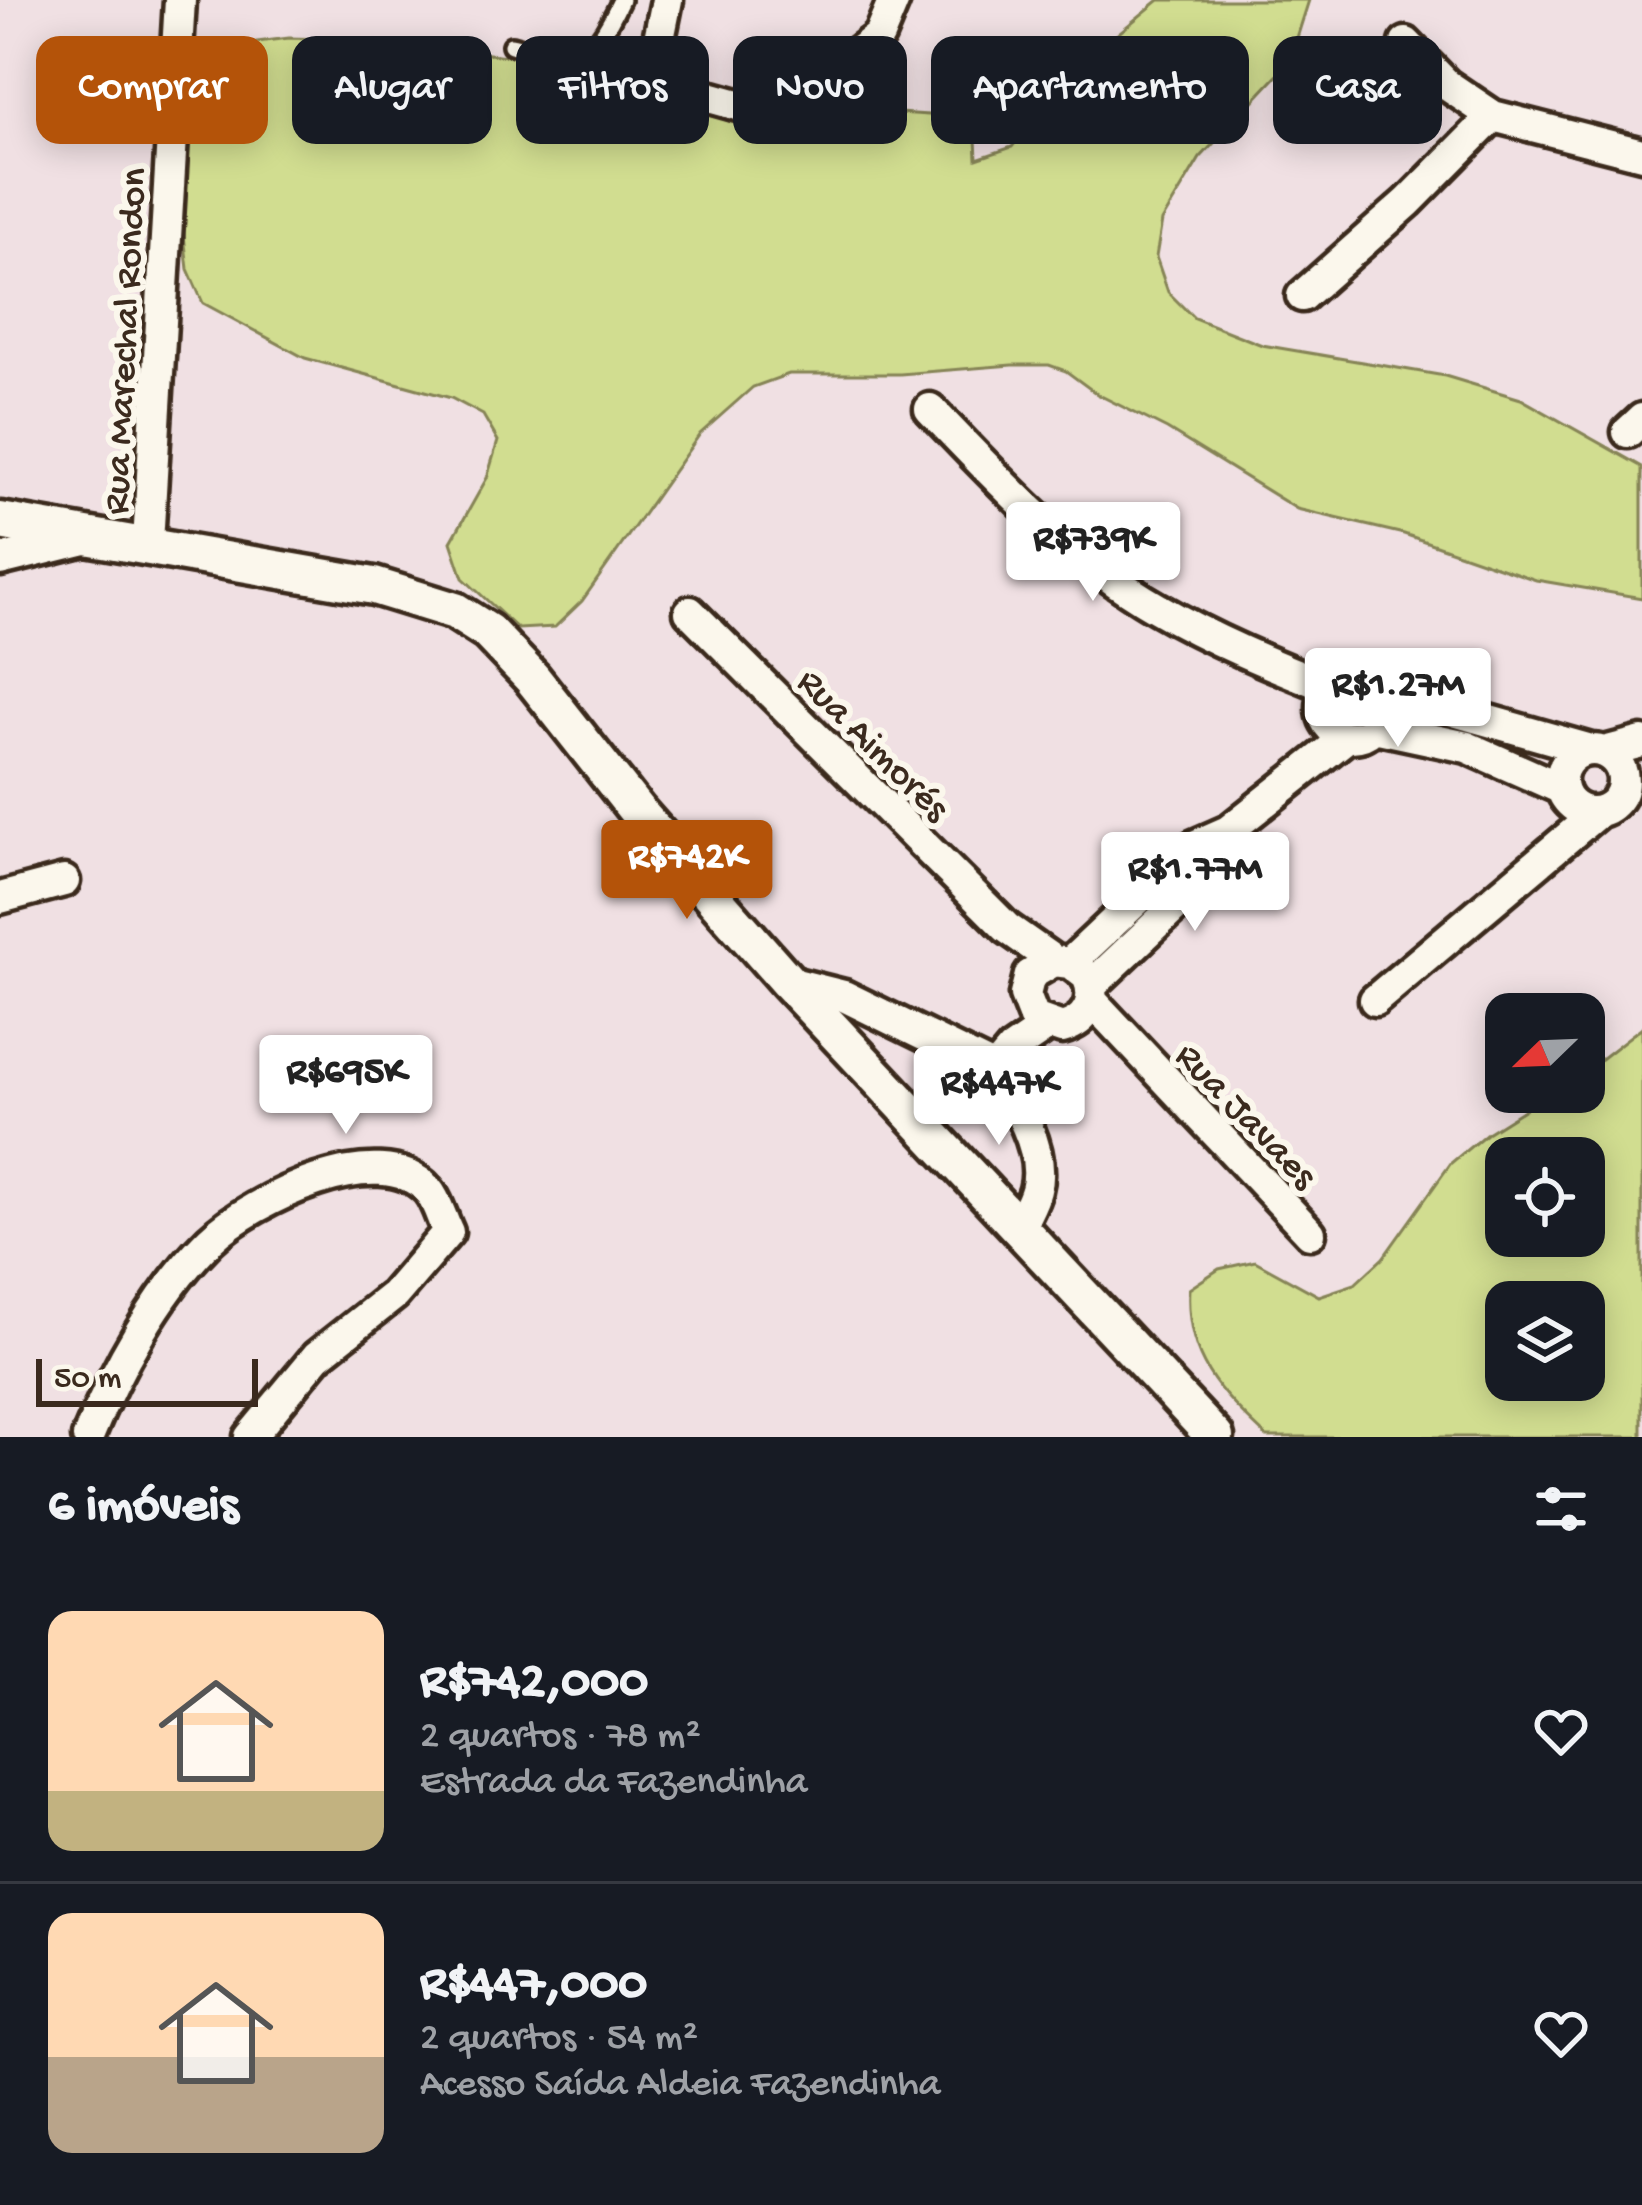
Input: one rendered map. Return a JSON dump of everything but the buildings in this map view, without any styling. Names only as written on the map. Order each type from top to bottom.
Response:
[{"type":"street","name":"Rua Marechal Rondon","points":[[148,543],[180,0]]},
{"type":"street","points":[[667,0],[656,54],[665,76],[694,93],[738,105],[779,97],[822,79],[879,36],[894,0]]},
{"type":"street","points":[[1442,80],[1493,116],[1642,154]]},
{"type":"street","points":[[1302,296],[1408,202],[1493,116]]},
{"type":"street","points":[[930,409],[999,482],[1099,567],[1154,606],[1328,701],[1336,732],[1467,747],[1598,795]]},
{"type":"street","points":[[0,521],[85,539],[148,543],[374,586],[455,611],[488,632],[532,678],[637,812],[788,982],[1215,1437]]},
{"type":"street","points":[[0,560],[85,539]]},
{"type":"street","name":"Rua Aimorés","points":[[691,612],[1007,928],[1061,993]]},
{"type":"street","points":[[1286,781],[1328,701],[1352,679],[1598,751],[1623,774],[1519,878],[1375,1000]]},
{"type":"street","points":[[1004,1060],[1193,846],[1228,831],[1286,781],[1360,732],[1381,700],[1373,688]]},
{"type":"street","points":[[1598,795],[1564,767],[1580,752],[1642,742]]},
{"type":"street","points":[[0,898],[64,881]]},
{"type":"street","points":[[788,982],[844,996],[1004,1060]]},
{"type":"street","name":"Rua Javaes","points":[[1061,993],[1132,1046],[1310,1233]]},
{"type":"street","points":[[1004,1060],[1037,1168],[1037,1189],[1020,1227]]},
{"type":"street","points":[[88,1437],[156,1310],[212,1238],[266,1205],[345,1170],[385,1167],[428,1190],[448,1232],[394,1295],[317,1356],[250,1437]]},
{"type":"lane","points":[[511,46],[563,58],[585,56],[603,38],[621,0]]},
{"type":"green space","points":[[1159,0],[1309,0],[1298,36],[1273,36],[1273,80],[1249,106],[1249,36],[1115,36]]},
{"type":"green space","points":[[289,38],[292,144],[492,144],[492,54],[516,57],[516,144],[709,144],[709,114],[733,123],[733,144],[907,144],[907,114],[931,115],[931,144],[976,144],[977,159],[1012,147],[1213,144],[1162,221],[1156,257],[1168,292],[1194,318],[1262,345],[1445,376],[1521,399],[1642,467],[1642,598],[1536,580],[1404,534],[1297,509],[1167,429],[1097,394],[1066,371],[1049,365],[1012,365],[900,374],[789,374],[753,387],[700,434],[582,601],[555,627],[518,629],[463,578],[451,542],[487,478],[498,441],[483,415],[451,398],[305,358],[203,303],[188,269],[179,193],[185,144],[268,144],[268,41]]},
{"type":"green space","points":[[1642,1027],[1642,1437],[1267,1437],[1208,1372],[1193,1335],[1189,1289],[1219,1269],[1255,1261],[1319,1296],[1355,1284],[1383,1258],[1451,1163],[1487,1133],[1519,1113],[1605,1113],[1605,1056]]}]
